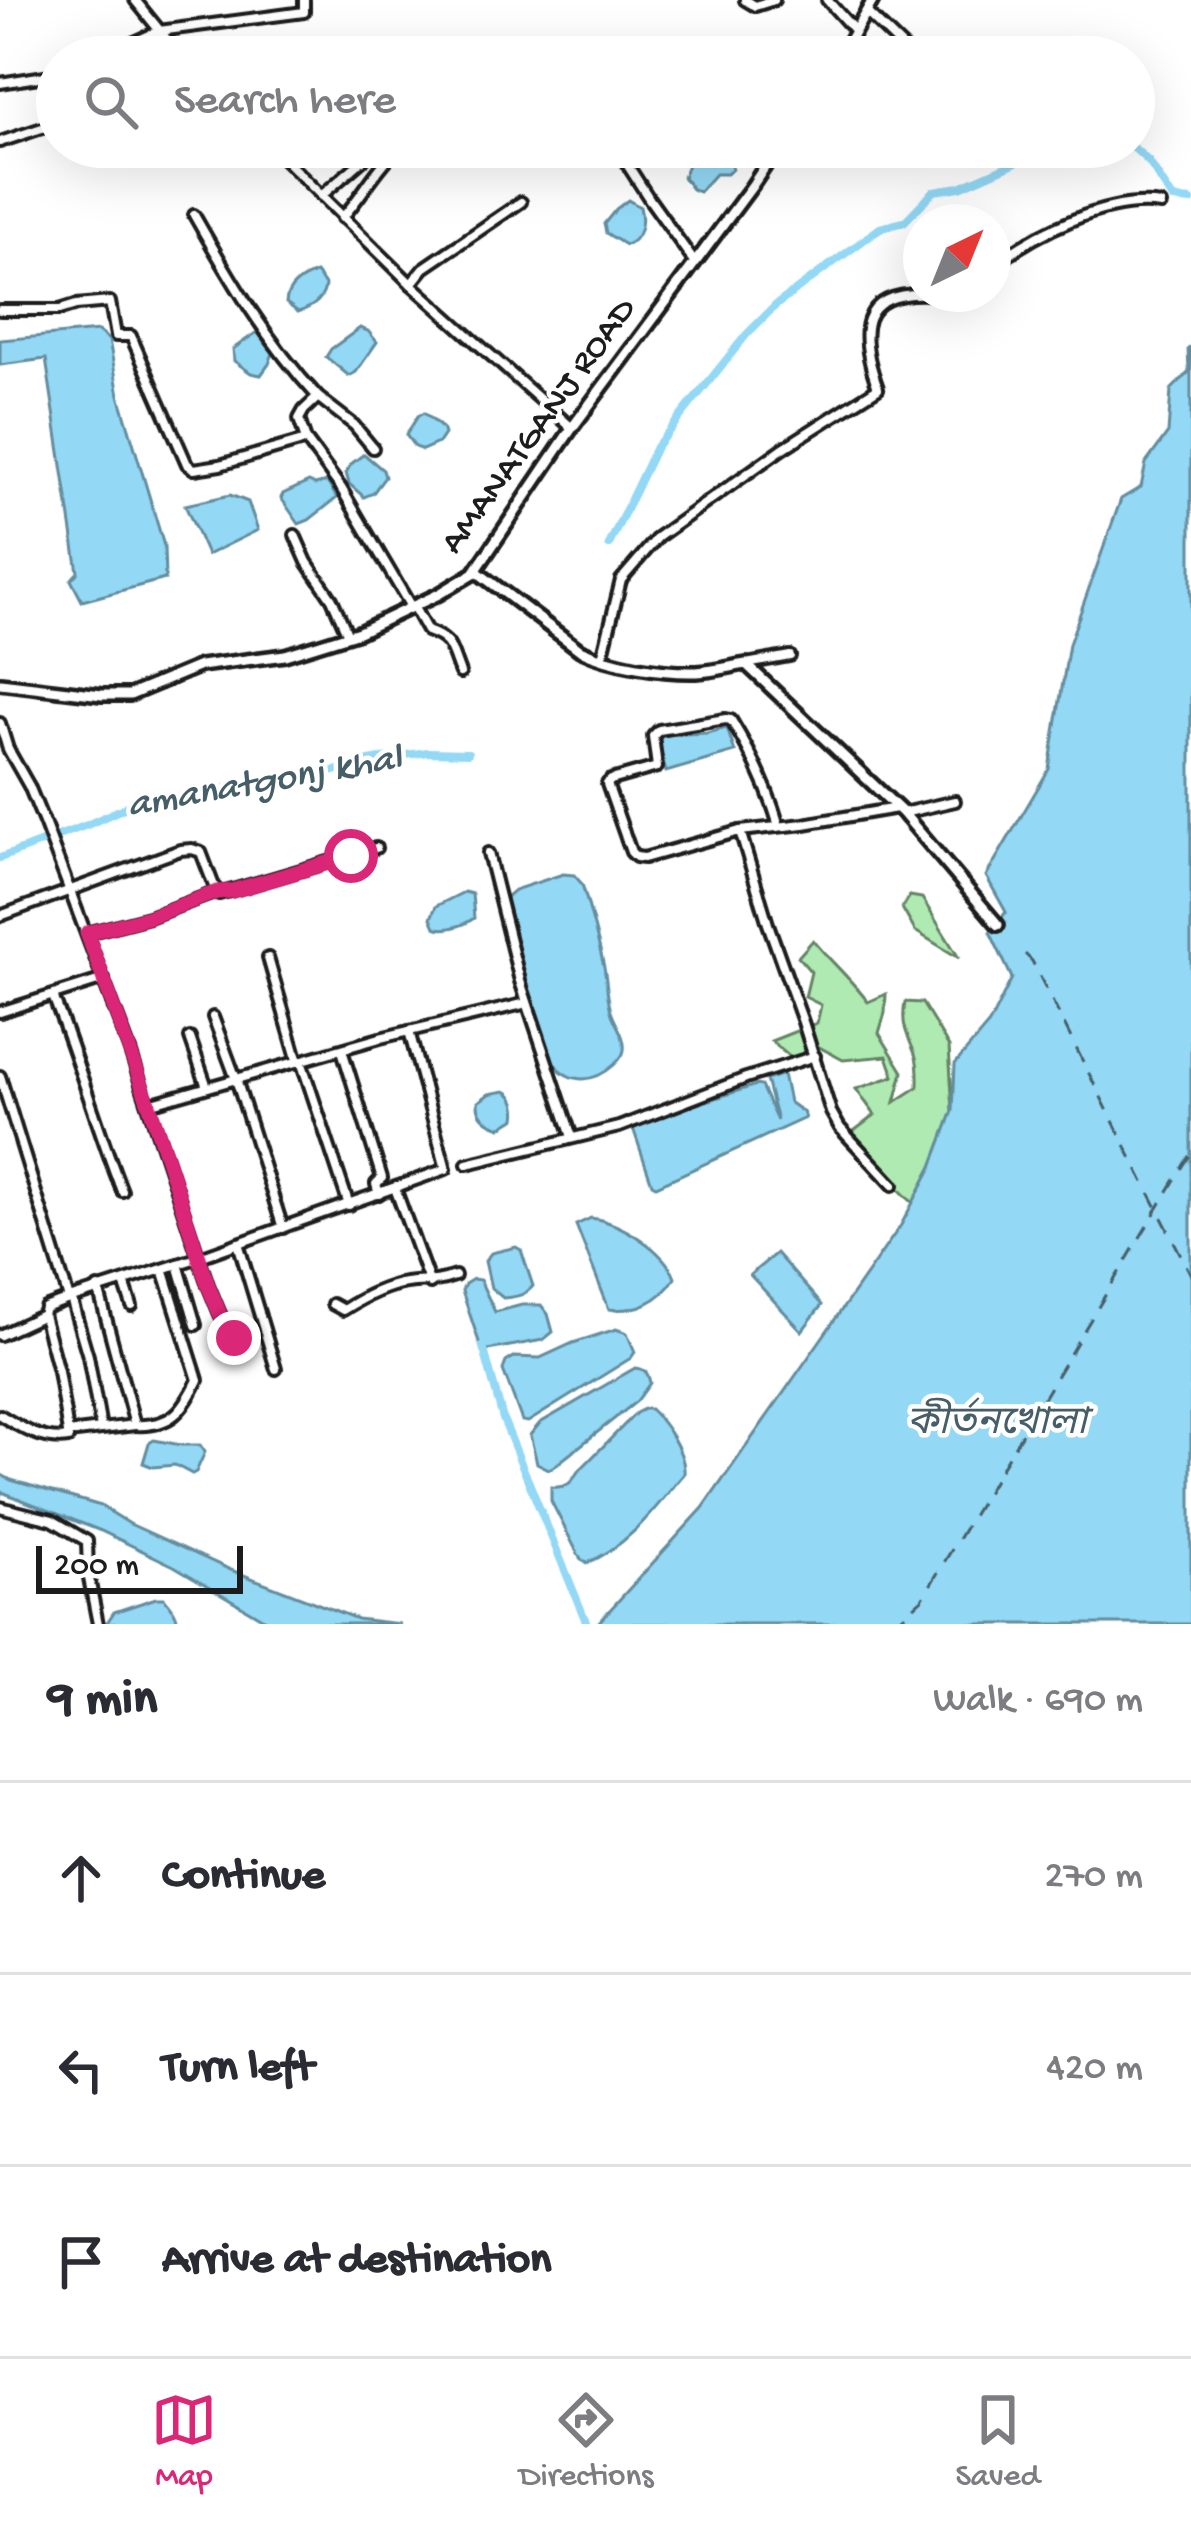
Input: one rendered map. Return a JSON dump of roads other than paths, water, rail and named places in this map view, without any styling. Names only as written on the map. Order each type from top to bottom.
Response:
[{"type":"main road","points":[[853,36],[873,0]]},
{"type":"main road","name":"AMANATGANJ ROAD","points":[[0,683],[130,695],[200,666],[285,655],[348,635],[386,621],[476,571],[572,428],[763,168]]},
{"type":"main road","points":[[476,571],[580,650],[602,658],[686,672],[746,664],[900,810],[998,925]]},
{"type":"street","points":[[135,0],[164,36]]},
{"type":"street","points":[[151,36],[304,12],[304,0]]},
{"type":"street","points":[[745,0],[755,6],[774,0]]},
{"type":"street","points":[[827,0],[855,32]]},
{"type":"street","points":[[866,12],[891,36]]},
{"type":"street","points":[[0,83],[36,77]]},
{"type":"street","points":[[0,142],[36,130]]},
{"type":"street","points":[[293,168],[411,284],[572,428]]},
{"type":"street","points":[[321,196],[354,168]]},
{"type":"street","points":[[342,218],[379,168]]},
{"type":"street","points":[[629,168],[695,263]]},
{"type":"street","points":[[411,284],[424,268],[521,202]]},
{"type":"street","points":[[1011,254],[1043,232],[1072,221],[1144,203],[1161,205]]},
{"type":"street","points":[[194,215],[243,303],[294,371],[373,448]]},
{"type":"street","points":[[602,658],[621,580],[658,537],[878,388],[866,349],[867,323],[876,306],[903,296]]},
{"type":"street","points":[[0,310],[60,310],[110,302],[116,336],[131,336],[187,464],[194,469],[305,440]]},
{"type":"street","points":[[318,397],[299,419],[305,440],[340,488],[427,631],[445,637],[460,673]]},
{"type":"street","points":[[295,536],[348,635]]},
{"type":"street","points":[[746,664],[790,656]]},
{"type":"street","points":[[779,826],[769,791],[743,740],[726,719],[659,730],[653,736],[657,767],[608,784],[631,852],[644,858],[740,831],[779,826],[900,810],[955,800]]},
{"type":"street","points":[[0,723],[87,933],[220,1314],[234,1338]]},
{"type":"street","points":[[740,831],[831,1112],[893,1185]]},
{"type":"street","points":[[0,916],[119,870],[192,848],[201,852],[217,892]]},
{"type":"street","points":[[87,933],[376,848]]},
{"type":"street","points":[[488,853],[527,1003],[572,1137]]},
{"type":"street","points":[[268,958],[349,1205]]},
{"type":"street","points":[[0,1012],[104,979]]},
{"type":"street","points":[[53,996],[122,1191]]},
{"type":"street","points":[[149,1104],[527,1003]]},
{"type":"street","points":[[213,1017],[283,1228]]},
{"type":"street","points":[[0,1415],[29,1432],[68,1438],[45,1308],[446,1169],[409,1031]]},
{"type":"street","points":[[190,1038],[207,1087]]},
{"type":"street","points":[[342,1050],[382,1178],[376,1184],[379,1194]]},
{"type":"street","points":[[467,1165],[619,1127],[814,1056]]},
{"type":"street","points":[[0,1076],[88,1356],[100,1428]]},
{"type":"street","points":[[395,1188],[430,1284]]},
{"type":"street","points":[[238,1244],[276,1370]]},
{"type":"street","points":[[178,1264],[196,1325]]},
{"type":"street","points":[[68,1433],[164,1424],[187,1405],[199,1380],[163,1269]]},
{"type":"street","points":[[332,1304],[343,1310],[384,1288],[430,1284],[454,1276]]},
{"type":"street","points":[[124,1282],[132,1306]]},
{"type":"street","points":[[98,1288],[135,1425]]},
{"type":"street","points":[[0,1335],[43,1315]]},
{"type":"street","points":[[0,1507],[52,1520],[87,1541],[98,1624]]},
{"type":"water","points":[[687,168],[732,169],[715,174],[699,192],[683,177]]},
{"type":"water","points":[[628,200],[640,207],[641,225],[635,239],[625,245],[606,233],[604,224]]},
{"type":"water","points":[[316,273],[325,285],[322,295],[298,312],[286,303],[289,292]]},
{"type":"water","points":[[360,328],[377,342],[349,376],[326,357]]},
{"type":"water","points":[[98,331],[109,340],[119,395],[164,546],[165,579],[82,601],[71,580],[78,572],[46,359],[0,365],[0,340]]},
{"type":"water","points":[[257,332],[273,353],[261,375],[234,361],[233,349]]},
{"type":"water","name":"কীর্তনখোলা","points":[[1191,347],[1191,1624],[597,1624],[703,1508],[901,1225],[932,1167],[953,1111],[955,1064],[989,1024],[1012,978],[990,932],[1006,912],[986,876],[1049,769],[1069,644],[1121,499],[1141,487],[1146,463],[1168,433],[1171,390],[1189,372]]},
{"type":"water","points":[[424,413],[444,434],[438,443],[422,450],[406,435]]},
{"type":"water","points":[[364,454],[385,477],[364,497],[349,484],[346,473]]},
{"type":"water","points":[[309,482],[327,482],[337,498],[299,524],[281,498]]},
{"type":"water","points":[[230,495],[248,502],[258,530],[207,555],[185,505]]},
{"type":"water","points":[[727,728],[735,752],[666,772],[659,735]]},
{"type":"water","points":[[563,874],[574,875],[582,884],[610,1009],[624,1045],[623,1055],[606,1072],[580,1079],[564,1073],[551,1058],[504,905],[514,890]]},
{"type":"water","points":[[464,892],[472,894],[474,918],[455,927],[435,927],[431,918],[436,906]]},
{"type":"water","points":[[783,1074],[789,1102],[805,1118],[652,1184],[633,1128],[638,1123],[756,1085],[761,1086],[777,1121],[766,1080]]},
{"type":"water","points":[[505,1091],[517,1114],[501,1127],[484,1118],[478,1102]]},
{"type":"water","points":[[591,1218],[628,1231],[652,1248],[675,1278],[669,1286],[646,1304],[609,1309],[576,1225]]},
{"type":"water","points":[[516,1247],[533,1286],[523,1294],[503,1298],[491,1288],[485,1261],[491,1253]]},
{"type":"water","points":[[776,1253],[822,1305],[802,1331],[750,1275]]},
{"type":"water","points":[[473,1279],[480,1280],[495,1312],[541,1305],[553,1332],[543,1340],[482,1351],[462,1291]]},
{"type":"water","points":[[616,1329],[627,1333],[635,1352],[631,1358],[528,1422],[522,1421],[503,1370],[506,1362],[514,1357],[540,1358]]},
{"type":"water","points":[[635,1368],[646,1372],[650,1383],[637,1401],[556,1465],[549,1469],[537,1463],[530,1435],[540,1423]]},
{"type":"water","points":[[644,1409],[650,1409],[673,1439],[684,1474],[628,1537],[587,1563],[581,1560],[551,1501],[551,1487],[570,1483]]},
{"type":"water","points":[[154,1440],[200,1445],[205,1452],[196,1472],[143,1463]]},
{"type":"water","points":[[0,1474],[101,1506],[231,1570],[357,1619],[400,1624],[272,1624],[174,1566],[101,1531],[2,1492],[0,1496]]},
{"type":"water","points":[[156,1598],[169,1604],[177,1624],[106,1624],[114,1612]]},
{"type":"waterway","points":[[609,545],[656,447],[776,305],[880,228],[904,222],[934,191],[960,187],[1003,168]]},
{"type":"waterway","points":[[1153,168],[1173,199],[1191,201]]},
{"type":"waterway","name":"amanatgonj khal","points":[[0,858],[128,806],[391,757],[468,753]]},
{"type":"waterway","points":[[483,1346],[503,1419],[587,1624]]}]
